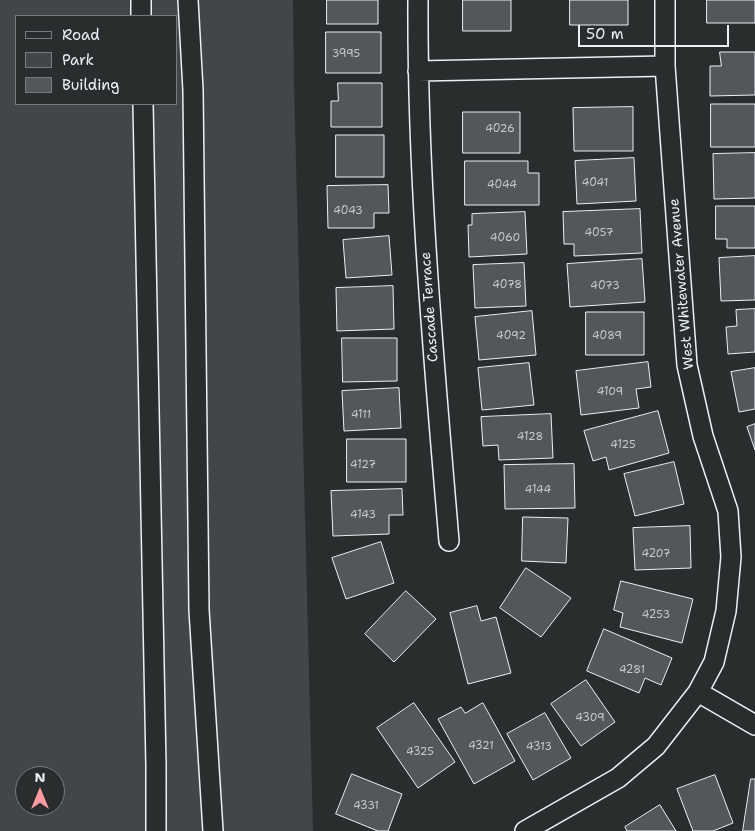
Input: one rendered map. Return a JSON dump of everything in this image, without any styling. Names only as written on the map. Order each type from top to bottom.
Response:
[{"type":"street","points":[[141,0],[141,15]]},
{"type":"street","points":[[188,0],[192,90],[199,610],[213,831]]},
{"type":"street","name":"Cascade Terrace","points":[[418,0],[418,72],[429,304],[449,542]]},
{"type":"street","name":"West Whitewater Avenue","points":[[525,831],[618,778],[656,746],[698,692],[714,662],[726,612],[731,557],[728,511],[703,436],[687,365],[665,66],[665,0]]},
{"type":"street","points":[[418,72],[665,66]]},
{"type":"street","points":[[143,105],[157,831]]},
{"type":"street","points":[[698,692],[755,725]]},
{"type":"green space","points":[[0,0],[293,0],[313,831],[0,831]]},
{"type":"building","points":[[327,0],[378,0],[378,24],[327,24]]},
{"type":"building","points":[[463,0],[511,0],[511,31],[463,31]]},
{"type":"building","points":[[570,0],[628,0],[628,25],[570,25]]},
{"type":"building","points":[[707,0],[755,0],[755,23],[707,23]]},
{"type":"building","points":[[326,32],[381,32],[381,73],[326,73]]},
{"type":"building","points":[[720,52],[755,52],[755,95],[710,96],[710,66],[721,66]]},
{"type":"building","points":[[338,83],[382,83],[382,127],[331,127],[331,101],[338,101]]},
{"type":"building","points":[[711,104],[755,104],[755,147],[711,147]]},
{"type":"building","points":[[633,107],[633,151],[574,151],[573,108]]},
{"type":"building","points":[[463,112],[520,112],[520,153],[463,153]]},
{"type":"building","points":[[336,135],[384,135],[384,177],[336,177]]},
{"type":"building","points":[[755,153],[755,198],[714,199],[713,154]]},
{"type":"building","points":[[634,158],[636,201],[577,204],[575,161]]},
{"type":"building","points":[[465,161],[528,161],[528,173],[539,173],[539,205],[465,205]]},
{"type":"building","points":[[388,185],[389,213],[374,213],[374,228],[328,228],[327,186]]},
{"type":"building","points":[[716,206],[755,206],[755,248],[727,248],[727,239],[716,239]]},
{"type":"building","points":[[640,209],[642,253],[574,256],[574,244],[564,244],[563,212]]},
{"type":"building","points":[[525,212],[527,254],[469,257],[468,225],[472,225],[472,214]]},
{"type":"building","points":[[389,236],[392,275],[346,278],[343,240]]},
{"type":"building","points":[[755,256],[755,300],[721,301],[719,258]]},
{"type":"building","points":[[642,259],[645,302],[570,307],[567,264]]},
{"type":"building","points":[[524,263],[526,306],[475,308],[473,265]]},
{"type":"building","points":[[393,286],[394,329],[337,331],[336,288]]},
{"type":"building","points":[[755,309],[755,352],[728,354],[726,327],[737,326],[736,310]]},
{"type":"building","points":[[532,311],[536,355],[479,360],[475,317]]},
{"type":"building","points":[[586,312],[644,312],[644,355],[586,355]]},
{"type":"building","points":[[342,338],[397,338],[397,381],[343,382]]},
{"type":"building","points":[[648,362],[651,387],[636,389],[639,408],[581,415],[576,371]]},
{"type":"building","points":[[529,363],[534,405],[482,410],[478,368]]},
{"type":"building","points":[[755,368],[755,409],[739,412],[731,372]]},
{"type":"building","points":[[399,388],[401,428],[344,431],[342,391]]},
{"type":"building","points":[[658,411],[669,453],[609,470],[606,457],[593,461],[584,431]]},
{"type":"building","points":[[551,414],[553,458],[499,460],[498,445],[483,446],[481,417]]},
{"type":"building","points":[[755,424],[755,450],[747,427]]},
{"type":"building","points":[[347,439],[406,439],[406,482],[347,482]]},
{"type":"building","points":[[674,462],[684,504],[635,516],[624,474]]},
{"type":"building","points":[[574,464],[575,508],[505,509],[504,465]]},
{"type":"building","points":[[402,489],[403,515],[389,515],[389,534],[333,536],[331,491]]},
{"type":"building","points":[[523,517],[568,518],[566,563],[522,561]]},
{"type":"building","points":[[690,526],[691,568],[635,570],[633,528]]},
{"type":"building","points":[[381,542],[394,583],[346,599],[332,558]]},
{"type":"building","points":[[526,568],[571,598],[541,637],[500,608]]},
{"type":"building","points":[[621,581],[693,599],[682,643],[620,627],[623,613],[614,610]]},
{"type":"building","points":[[406,591],[436,619],[394,662],[365,634]]},
{"type":"building","points":[[477,606],[481,621],[496,617],[511,673],[468,684],[450,613]]},
{"type":"building","points":[[604,629],[672,658],[661,685],[645,678],[639,693],[587,671]]},
{"type":"building","points":[[586,680],[615,722],[581,746],[551,704]]},
{"type":"building","points":[[414,703],[455,762],[418,788],[377,728]]},
{"type":"building","points":[[483,703],[515,761],[474,784],[438,719],[461,707],[465,713]]},
{"type":"building","points":[[545,713],[571,758],[533,780],[507,734]]},
{"type":"building","points":[[352,774],[402,794],[388,831],[378,831],[336,814]]},
{"type":"building","points":[[715,775],[733,823],[713,831],[693,831],[677,789]]},
{"type":"building","points":[[751,779],[755,779],[755,831],[743,831]]},
{"type":"building","points":[[660,805],[676,831],[627,831],[625,827]]}]
